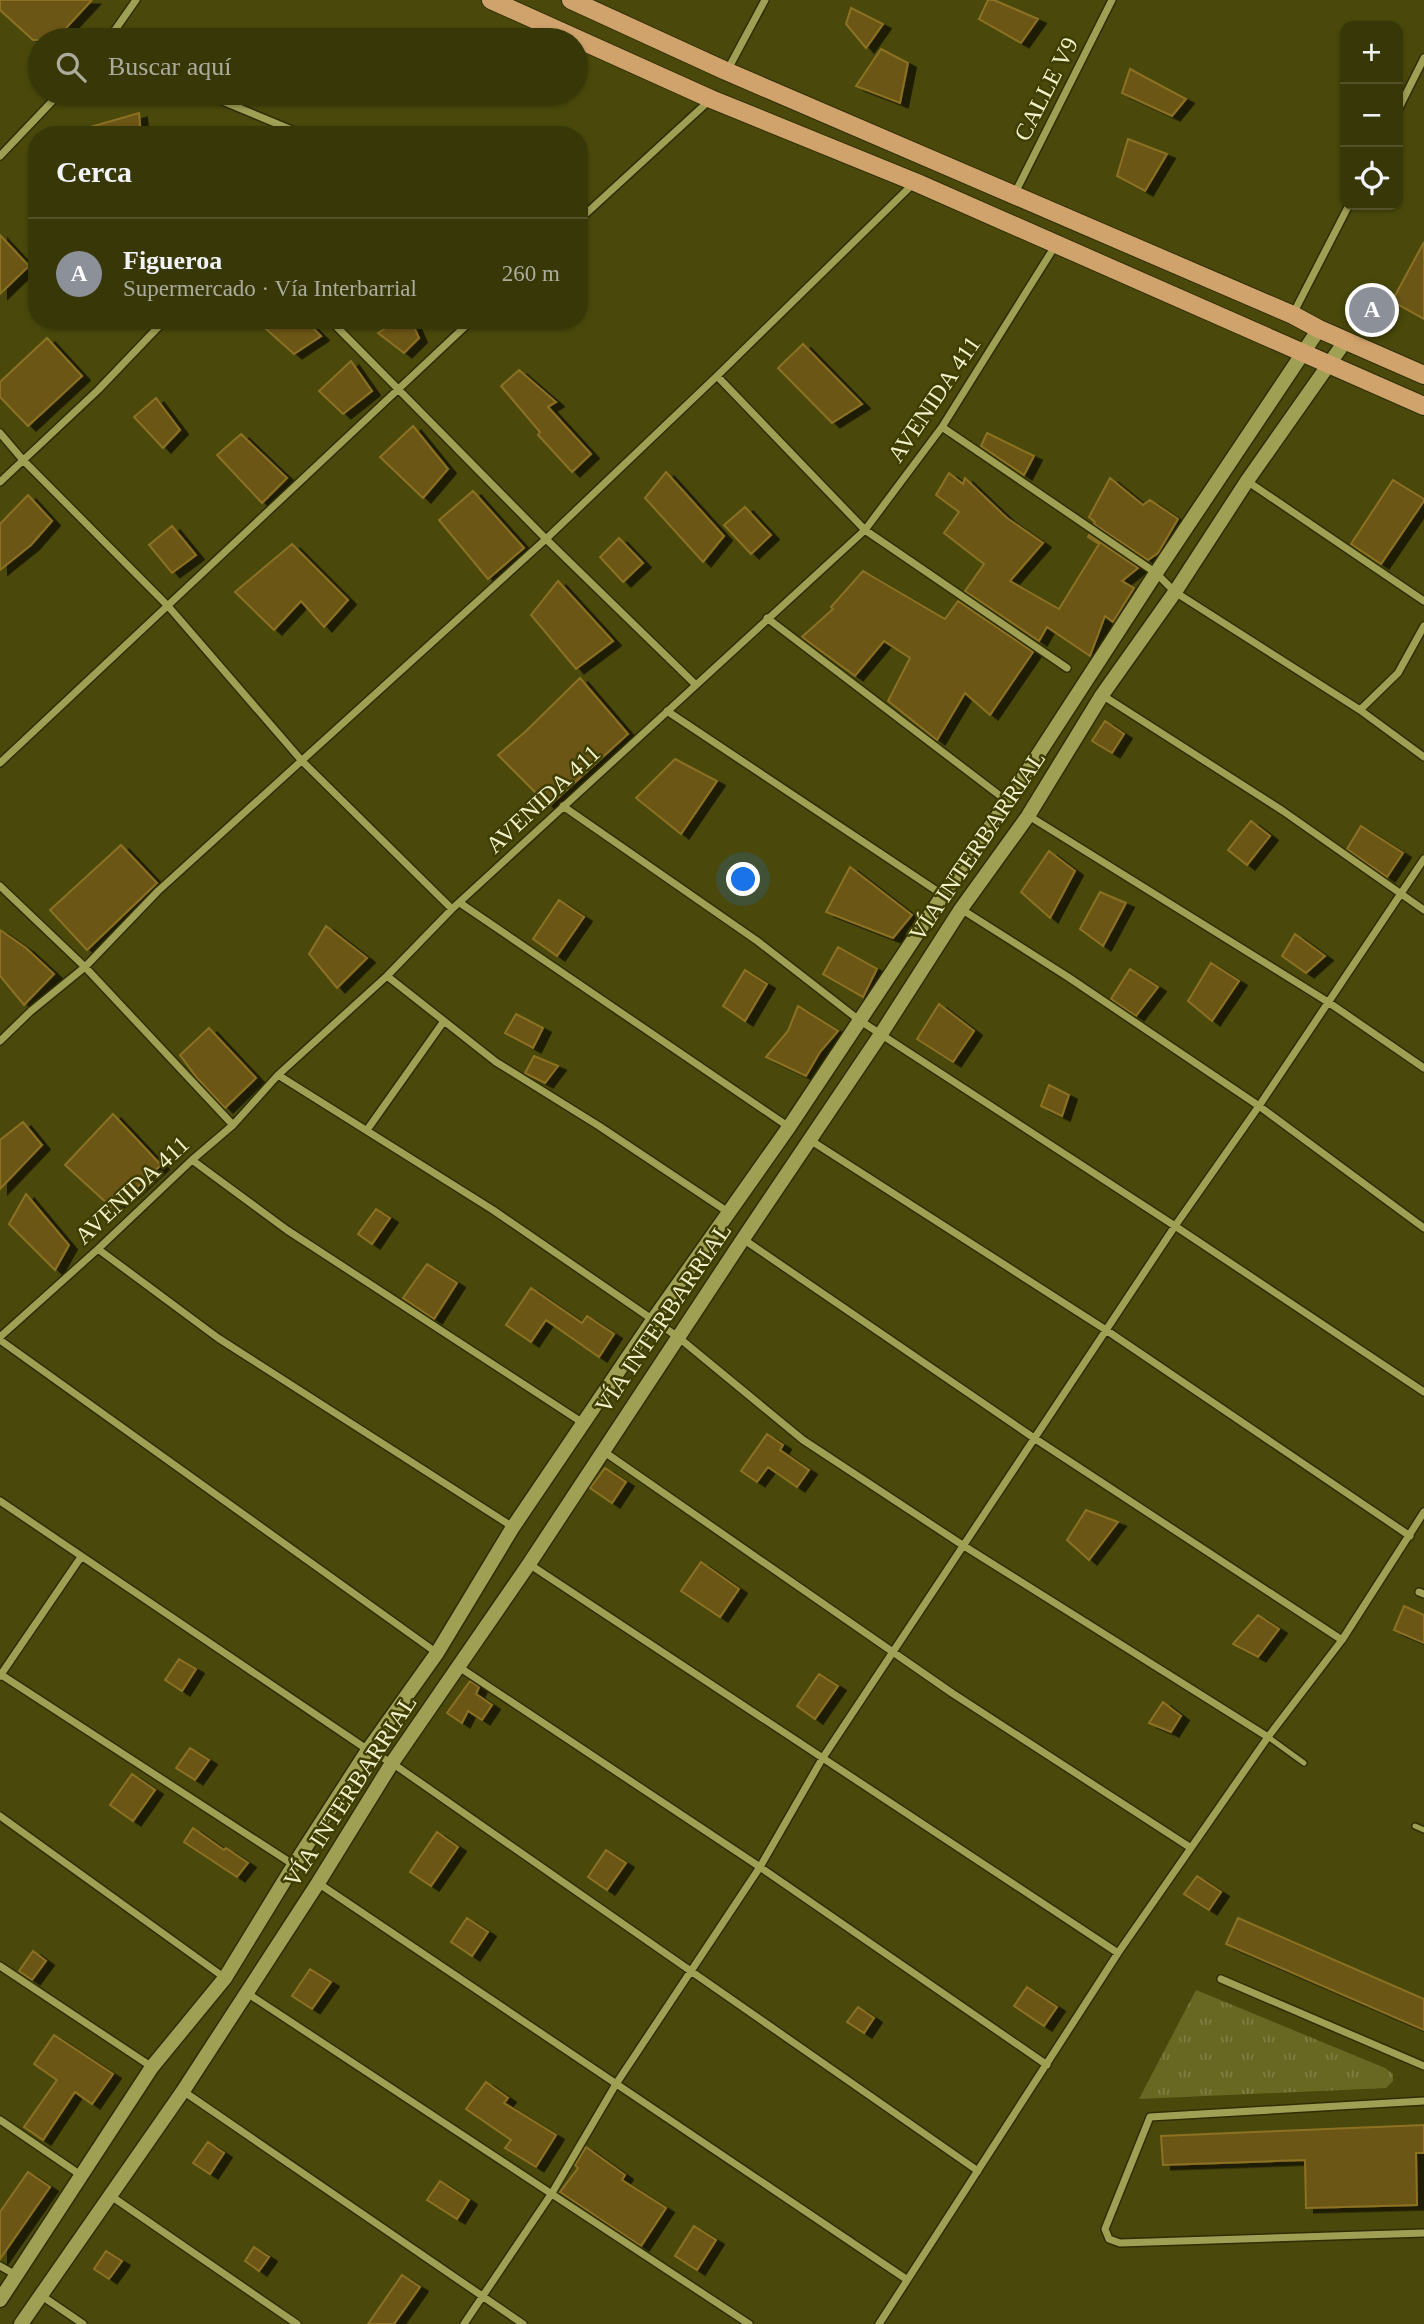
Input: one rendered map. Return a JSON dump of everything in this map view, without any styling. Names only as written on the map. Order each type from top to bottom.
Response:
[{"type":"main road","points":[[491,0],[553,28]]},
{"type":"main road","points":[[571,0],[726,72],[1293,315],[1424,375]]},
{"type":"main road","points":[[588,44],[711,99],[915,182],[1424,407]]},
{"type":"main road","name":"VÍA INTERBARRIAL","points":[[0,2300],[152,2067],[225,1978],[368,1750],[437,1653],[513,1527],[653,1320],[789,1127],[1008,802],[1156,573],[1319,329]]},
{"type":"main road","name":"VÍA INTERBARRIAL","points":[[21,2324],[183,2091],[392,1763],[459,1667],[881,1034],[961,909],[1028,816],[1102,695],[1346,340]]},
{"type":"street","points":[[116,28],[136,0]]},
{"type":"street","points":[[726,72],[765,0]]},
{"type":"street","name":"CALLE V9","points":[[1014,194],[1112,0]]},
{"type":"street","points":[[1403,100],[1424,58]]},
{"type":"street","points":[[588,212],[711,99]]},
{"type":"street","points":[[29,126],[49,105]]},
{"type":"street","points":[[232,105],[282,126]]},
{"type":"street","points":[[0,156],[28,127]]},
{"type":"street","points":[[0,1041],[31,1010],[85,967],[158,891],[546,539],[915,182]]},
{"type":"street","points":[[1293,315],[1346,210]]},
{"type":"street","name":"AVENIDA 411","points":[[0,1338],[233,1125],[278,1075],[387,976],[452,909],[864,530],[942,427],[1056,244]]},
{"type":"street","points":[[0,482],[98,390],[156,329]]},
{"type":"street","points":[[339,329],[546,539],[695,684]]},
{"type":"street","points":[[0,763],[463,329]]},
{"type":"street","points":[[717,376],[864,530],[1067,668]]},
{"type":"street","points":[[942,427],[1156,573],[1175,592],[1360,710],[1424,757]]},
{"type":"street","points":[[0,433],[23,460],[168,606],[302,761],[452,909]]},
{"type":"street","points":[[1247,481],[1424,601]]},
{"type":"street","points":[[767,618],[1008,802]]},
{"type":"street","points":[[1360,710],[1398,673],[1424,626]]},
{"type":"street","points":[[1102,695],[1283,811],[1424,910]]},
{"type":"street","points":[[667,711],[943,895]]},
{"type":"street","points":[[564,806],[756,940],[859,1020],[1424,1392]]},
{"type":"street","points":[[1028,816],[1328,1002],[1424,1069]]},
{"type":"street","points":[[464,2324],[552,2193],[616,2084],[760,1867],[822,1759],[1175,1226],[1259,1106],[1424,859]]},
{"type":"street","points":[[0,886],[85,967],[233,1125]]},
{"type":"street","points":[[460,903],[789,1127]]},
{"type":"street","points":[[961,909],[1068,977],[1259,1106],[1424,1227]]},
{"type":"street","points":[[387,976],[496,1062],[599,1126],[728,1213]]},
{"type":"street","points":[[367,1130],[444,1021]]},
{"type":"street","points":[[278,1075],[493,1210],[678,1336],[803,1440],[964,1546],[1268,1737]]},
{"type":"street","points":[[810,1140],[1106,1331],[1410,1536]]},
{"type":"street","points":[[192,1160],[287,1230],[584,1423]]},
{"type":"street","points":[[743,1239],[1034,1438],[1342,1640]]},
{"type":"street","points":[[98,1249],[218,1338],[513,1527]]},
{"type":"street","points":[[0,1338],[437,1653]]},
{"type":"street","points":[[602,1451],[952,1693],[1191,1848]]},
{"type":"street","points":[[0,1501],[368,1750],[392,1763],[978,2171]]},
{"type":"street","points":[[878,2324],[1118,1954],[1268,1737],[1342,1640],[1424,1512]]},
{"type":"street","points":[[81,1557],[0,1675],[294,1865]]},
{"type":"street","points":[[528,1563],[1118,1954]]},
{"type":"street","points":[[459,1667],[760,1867],[1047,2065]]},
{"type":"street","points":[[0,1816],[225,1978]]},
{"type":"street","points":[[318,1883],[906,2279]]},
{"type":"street","points":[[0,1966],[152,2067]]},
{"type":"street","points":[[1221,1979],[1424,2066]]},
{"type":"street","points":[[247,1993],[749,2324]]},
{"type":"street","points":[[183,2091],[523,2324]]},
{"type":"street","points":[[1424,2101],[1150,2117],[1105,2229],[1109,2239],[1120,2243],[1424,2233]]},
{"type":"street","points":[[0,2120],[82,2176]]},
{"type":"street","points":[[111,2196],[297,2324]]},
{"type":"street","points":[[0,2266],[16,2275]]},
{"type":"street","points":[[42,2296],[83,2324]]},
{"type":"lane","points":[[1268,1737],[1304,1763]]},
{"type":"lane","points":[[1415,1826],[1424,1830]]},
{"type":"green space","points":[[1196,1990],[1385,2068],[1393,2074],[1393,2081],[1386,2088],[1139,2099]]},
{"type":"building","points":[[0,0],[92,0],[66,28],[28,28],[28,35],[0,10]]},
{"type":"building","points":[[988,0],[994,0],[1038,19],[1021,43],[979,19]]},
{"type":"building","points":[[851,8],[883,24],[866,48],[846,24]]},
{"type":"building","points":[[881,49],[908,63],[900,103],[856,86]]},
{"type":"building","points":[[1130,69],[1186,99],[1172,116],[1122,93]]},
{"type":"building","points":[[139,113],[140,126],[94,126]]},
{"type":"building","points":[[1128,139],[1167,154],[1145,191],[1117,176]]},
{"type":"building","points":[[0,235],[28,267],[0,294]]},
{"type":"building","points":[[1424,242],[1424,319],[1392,301]]},
{"type":"building","points":[[266,329],[314,329],[321,336],[294,354]]},
{"type":"building","points":[[384,329],[415,329],[419,338],[404,353],[378,333]]},
{"type":"building","points":[[47,338],[82,376],[28,426],[0,397],[0,382]]},
{"type":"building","points":[[803,344],[862,404],[832,423],[778,368]]},
{"type":"building","points":[[351,361],[372,391],[343,414],[319,391]]},
{"type":"building","points":[[519,370],[556,402],[548,407],[591,454],[572,472],[538,435],[540,432],[501,386]]},
{"type":"building","points":[[156,398],[180,430],[163,448],[134,417]]},
{"type":"building","points":[[413,426],[448,469],[423,498],[380,457]]},
{"type":"building","points":[[987,433],[1034,456],[1024,475],[981,446]]},
{"type":"building","points":[[241,434],[287,478],[262,503],[217,455]]},
{"type":"building","points":[[666,472],[724,536],[703,562],[645,498]]},
{"type":"building","points":[[949,473],[963,484],[965,478],[1007,518],[1043,543],[1010,581],[1059,609],[1099,544],[1088,537],[1089,535],[1138,568],[1122,581],[1134,588],[1113,622],[1105,616],[1090,656],[1047,627],[1039,641],[965,591],[984,564],[944,533],[959,512],[936,495]]},
{"type":"building","points":[[1110,478],[1143,505],[1150,500],[1178,519],[1158,553],[1148,560],[1094,524],[1089,517]]},
{"type":"building","points":[[1393,480],[1424,501],[1381,564],[1351,544]]},
{"type":"building","points":[[473,491],[524,548],[488,579],[439,520]]},
{"type":"building","points":[[28,495],[52,521],[31,545],[0,570],[0,524]]},
{"type":"building","points":[[745,507],[771,535],[751,554],[724,525]]},
{"type":"building","points":[[172,526],[196,555],[172,573],[149,545]]},
{"type":"building","points":[[619,538],[643,563],[623,582],[600,557]]},
{"type":"building","points":[[292,544],[348,600],[324,627],[301,601],[274,630],[235,592]]},
{"type":"building","points":[[863,571],[945,619],[958,601],[1033,652],[990,715],[965,693],[937,740],[888,701],[910,658],[884,641],[855,676],[802,637],[833,609],[831,607]]},
{"type":"building","points":[[558,581],[613,641],[576,669],[531,615]]},
{"type":"building","points":[[580,678],[628,734],[549,806],[498,755]]},
{"type":"building","points":[[1105,721],[1124,734],[1112,753],[1092,741]]},
{"type":"building","points":[[675,759],[717,781],[681,834],[636,798]]},
{"type":"building","points":[[1251,821],[1270,836],[1247,865],[1228,850]]},
{"type":"building","points":[[1361,826],[1403,853],[1387,877],[1347,849]]},
{"type":"building","points":[[121,845],[157,883],[87,950],[50,910]]},
{"type":"building","points":[[1049,851],[1075,871],[1050,918],[1021,892]]},
{"type":"building","points":[[850,867],[912,915],[893,938],[826,912]]},
{"type":"building","points":[[1100,892],[1126,903],[1103,946],[1080,929]]},
{"type":"building","points":[[559,900],[584,917],[557,956],[533,939]]},
{"type":"building","points":[[326,926],[367,958],[337,988],[309,954]]},
{"type":"building","points":[[0,930],[26,948],[54,974],[24,1005],[0,976]]},
{"type":"building","points":[[1295,934],[1325,956],[1306,973],[1282,956]]},
{"type":"building","points":[[838,947],[877,969],[863,997],[823,974]]},
{"type":"building","points":[[1211,963],[1239,981],[1212,1021],[1188,1001]]},
{"type":"building","points":[[1130,969],[1158,987],[1136,1016],[1111,999]]},
{"type":"building","points":[[745,970],[767,984],[745,1021],[723,1006]]},
{"type":"building","points":[[939,1004],[974,1031],[953,1062],[917,1039]]},
{"type":"building","points":[[798,1006],[838,1031],[820,1052],[806,1076],[766,1057],[788,1031]]},
{"type":"building","points":[[516,1014],[543,1028],[533,1048],[505,1033]]},
{"type":"building","points":[[209,1028],[256,1078],[225,1108],[180,1055]]},
{"type":"building","points":[[534,1056],[558,1066],[545,1083],[525,1073]]},
{"type":"building","points":[[1049,1085],[1069,1095],[1062,1116],[1041,1106]]},
{"type":"building","points":[[113,1114],[161,1165],[111,1207],[65,1165]]},
{"type":"building","points":[[23,1122],[42,1145],[0,1189],[0,1140]]},
{"type":"building","points":[[26,1194],[69,1245],[55,1270],[9,1224]]},
{"type":"building","points":[[376,1209],[390,1218],[372,1244],[358,1234]]},
{"type":"building","points":[[427,1264],[457,1283],[434,1319],[403,1298]]},
{"type":"building","points":[[531,1288],[582,1323],[587,1316],[614,1334],[599,1357],[546,1320],[531,1342],[506,1325]]},
{"type":"building","points":[[767,1434],[783,1445],[780,1450],[809,1470],[797,1487],[768,1467],[757,1482],[741,1471]]},
{"type":"building","points":[[605,1468],[626,1482],[612,1503],[590,1488]]},
{"type":"building","points":[[1086,1510],[1118,1522],[1089,1560],[1067,1540]]},
{"type":"building","points":[[701,1562],[739,1589],[720,1617],[681,1591]]},
{"type":"building","points":[[1404,1606],[1424,1615],[1424,1643],[1394,1630]]},
{"type":"building","points":[[1258,1615],[1279,1629],[1258,1657],[1233,1644]]},
{"type":"building","points":[[179,1659],[196,1669],[182,1691],[165,1680]]},
{"type":"building","points":[[819,1674],[838,1686],[815,1719],[797,1706]]},
{"type":"building","points":[[470,1681],[479,1687],[476,1694],[492,1705],[482,1720],[468,1711],[462,1723],[447,1713]]},
{"type":"building","points":[[1163,1702],[1181,1716],[1171,1732],[1149,1723]]},
{"type":"building","points":[[190,1748],[209,1760],[195,1780],[176,1768]]},
{"type":"building","points":[[132,1774],[155,1790],[133,1821],[110,1805]]},
{"type":"building","points":[[193,1828],[248,1863],[237,1877],[184,1842]]},
{"type":"building","points":[[437,1832],[458,1847],[431,1886],[410,1872]]},
{"type":"building","points":[[606,1850],[626,1863],[607,1890],[588,1877]]},
{"type":"building","points":[[1197,1876],[1221,1892],[1209,1910],[1184,1894]]},
{"type":"building","points":[[467,1918],[488,1932],[472,1956],[451,1942]]},
{"type":"building","points":[[1238,1918],[1424,1999],[1424,2030],[1226,1944]]},
{"type":"building","points":[[33,1951],[46,1961],[32,1980],[19,1971]]},
{"type":"building","points":[[310,1969],[331,1982],[312,2009],[292,1996]]},
{"type":"building","points":[[1027,1987],[1057,2007],[1044,2026],[1014,2006]]},
{"type":"building","points":[[858,2007],[874,2018],[864,2033],[847,2022]]},
{"type":"building","points":[[54,2035],[113,2074],[92,2104],[75,2092],[43,2140],[24,2127],[57,2080],[34,2064]]},
{"type":"building","points":[[486,2082],[508,2098],[504,2103],[556,2135],[536,2167],[505,2148],[511,2140],[466,2109]]},
{"type":"building","points":[[1424,2125],[1424,2153],[1416,2153],[1417,2205],[1306,2208],[1305,2160],[1163,2165],[1161,2136]]},
{"type":"building","points":[[208,2142],[224,2153],[210,2174],[193,2163]]},
{"type":"building","points":[[586,2147],[625,2175],[622,2180],[666,2208],[641,2246],[560,2192],[578,2168],[575,2165]]},
{"type":"building","points":[[28,2172],[50,2187],[0,2259],[0,2212]]},
{"type":"building","points":[[440,2181],[469,2200],[457,2219],[427,2200]]},
{"type":"building","points":[[694,2226],[716,2240],[697,2270],[675,2256]]},
{"type":"building","points":[[254,2247],[269,2257],[259,2271],[245,2261]]},
{"type":"building","points":[[106,2251],[122,2261],[109,2279],[94,2269]]},
{"type":"building","points":[[402,2275],[420,2287],[394,2324],[368,2324]]},
{"type":"place","name":"Figueroa","points":[[1372,310]]}]
